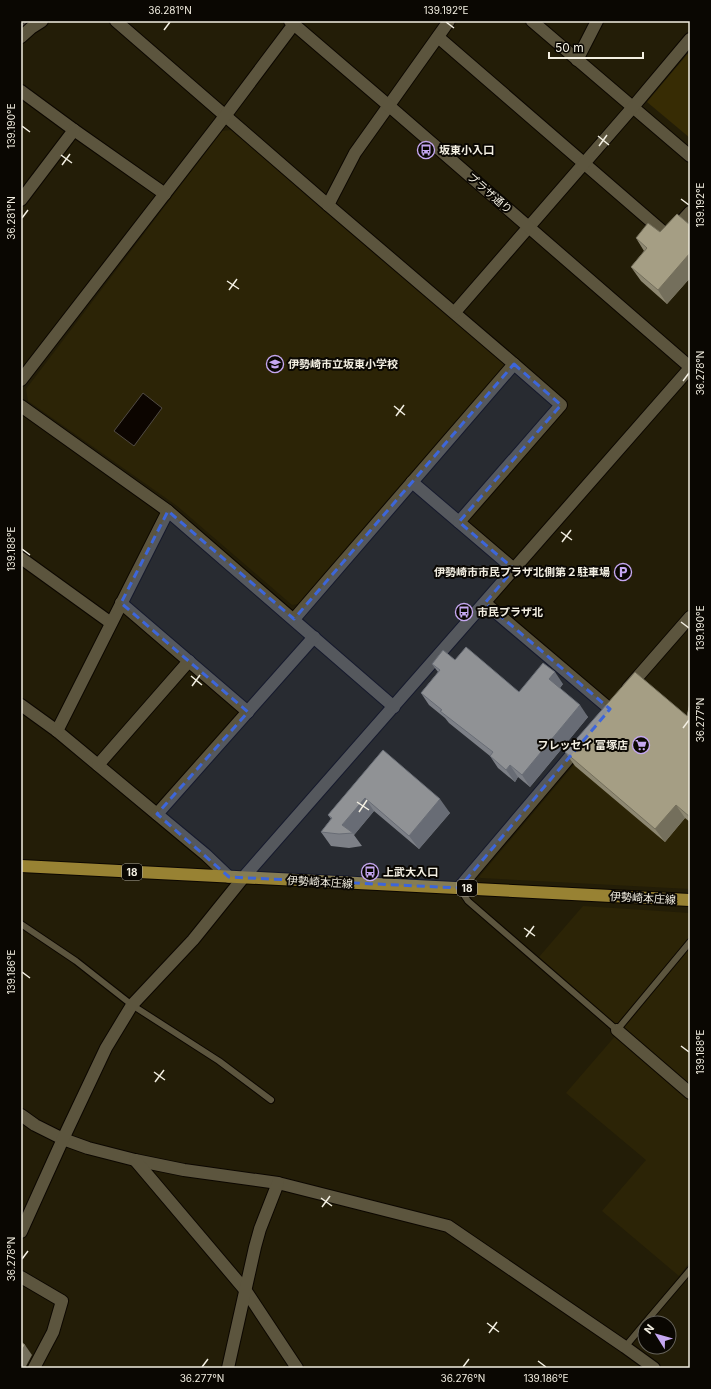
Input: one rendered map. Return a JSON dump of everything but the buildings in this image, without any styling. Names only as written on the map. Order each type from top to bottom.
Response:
[{"type":"main road","name":"伊勢崎本庄線","points":[[21,866],[690,900]]},
{"type":"street","points":[[21,37],[42,21]]},
{"type":"street","points":[[116,21],[561,405],[459,522]]},
{"type":"street","points":[[328,205],[355,153],[388,104],[449,21]]},
{"type":"street","points":[[532,21],[690,156]]},
{"type":"street","points":[[578,60],[597,21]]},
{"type":"street","points":[[21,380],[225,116],[294,22]]},
{"type":"street","name":"プラザ通り","points":[[294,22],[690,367]]},
{"type":"street","points":[[438,37],[668,236],[690,212]]},
{"type":"street","points":[[455,312],[585,163],[690,39]]},
{"type":"street","points":[[21,91],[165,194]]},
{"type":"street","points":[[21,200],[74,130]]},
{"type":"street","points":[[294,619],[514,364]]},
{"type":"street","points":[[21,1232],[106,1048],[132,1005],[193,940],[244,878],[690,367]]},
{"type":"street","points":[[21,406],[168,511],[394,707]]},
{"type":"street","points":[[412,482],[514,569]]},
{"type":"street","points":[[57,730],[168,511]]},
{"type":"street","points":[[21,558],[111,623]]},
{"type":"street","points":[[121,603],[248,712]]},
{"type":"street","points":[[484,603],[615,703]]},
{"type":"street","points":[[600,721],[690,617]]},
{"type":"street","points":[[157,814],[314,637]]},
{"type":"street","points":[[98,765],[189,661]]},
{"type":"street","points":[[21,705],[57,730],[206,855],[229,877]]},
{"type":"street","points":[[459,888],[585,739]]},
{"type":"street","points":[[617,1030],[690,1093]]},
{"type":"street","points":[[21,1115],[34,1125],[63,1139],[88,1148],[135,1160],[208,1174],[278,1183],[448,1226],[654,1368]]},
{"type":"street","points":[[135,1160],[246,1291],[297,1368]]},
{"type":"street","points":[[228,1368],[258,1239],[278,1183]]},
{"type":"street","points":[[21,1278],[62,1301],[53,1332],[34,1368]]},
{"type":"lane","points":[[459,888],[468,901],[617,1030],[690,942]]},
{"type":"lane","points":[[21,924],[76,961],[132,1005],[219,1061],[271,1100]]},
{"type":"lane","points":[[652,1315],[690,1270]]},
{"type":"lane","points":[[625,1347],[637,1333]]},
{"type":"highlighted area","points":[[514,364],[561,405],[459,522],[514,569],[485,603],[610,709],[459,888],[229,877],[157,814],[248,712],[121,603],[168,511],[294,619]]},
{"type":"shaded area","points":[[690,51],[690,138],[647,102]]},
{"type":"shaded area","name":"伊勢崎市立坂東小学校","points":[[231,130],[505,361],[505,368],[299,604],[292,605],[177,506],[28,401],[26,389],[222,131]]},
{"type":"shaded area","points":[[143,393],[162,408],[134,446],[114,431]]},
{"type":"shaded area","points":[[643,683],[690,724],[690,889],[479,877]]},
{"type":"shaded area","points":[[583,906],[690,913],[690,938],[617,1025],[539,957]]},
{"type":"shaded area","points":[[690,946],[690,1089],[621,1029]]},
{"type":"shaded area","points":[[617,1034],[690,1097],[690,1262],[679,1276],[602,1211],[646,1160],[566,1093]]},
{"type":"waterway","points":[[21,28],[29,21]]},
{"type":"place","name":"坂東小入口","points":[[426,150]]},
{"type":"place","name":"伊勢崎市立坂東小学校","points":[[275,364]]},
{"type":"place","name":"伊勢崎市市民プラザ北側第２駐車場","points":[[623,572]]},
{"type":"place","name":"市民プラザ北","points":[[464,612]]},
{"type":"place","name":"フレッセイ 富塚店","points":[[641,745]]},
{"type":"place","name":"上武大入口","points":[[370,872]]}]
